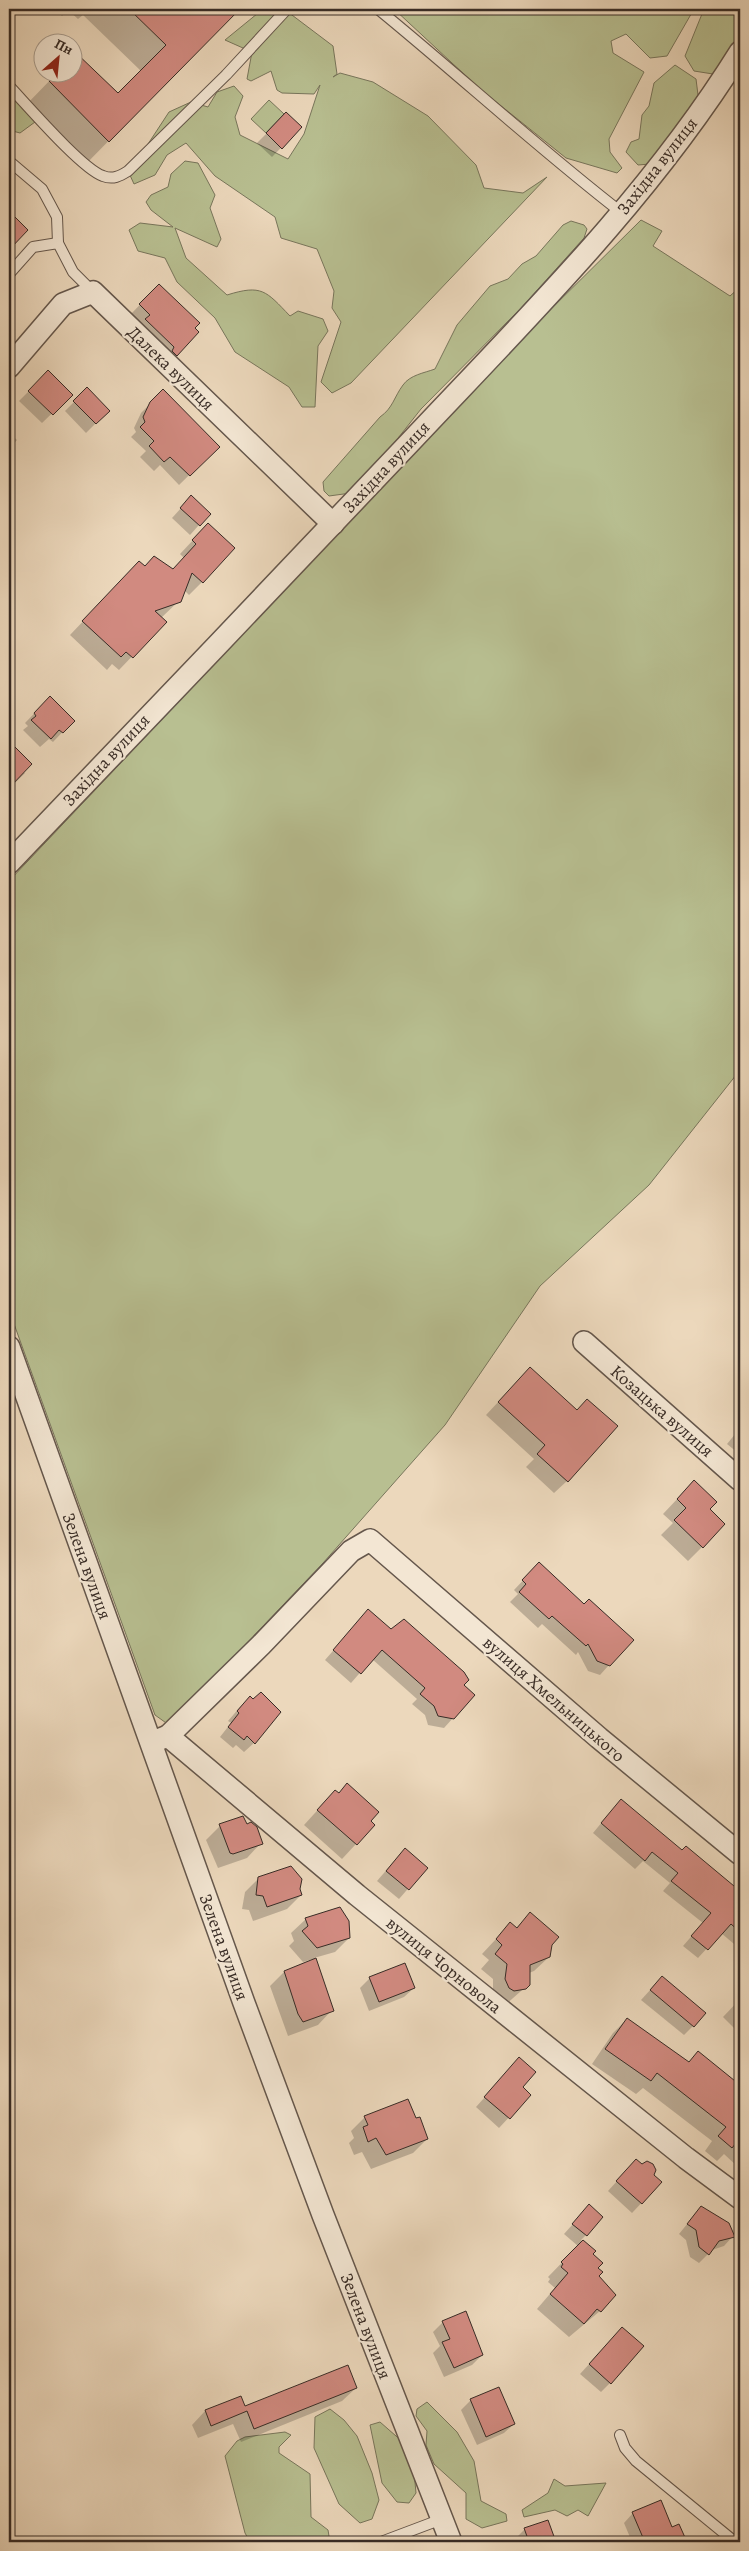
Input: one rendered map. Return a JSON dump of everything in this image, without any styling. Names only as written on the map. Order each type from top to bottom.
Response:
[{"type":"street","name":"Західна вулиця","points":[[9,863],[333,524],[528,317],[622,213],[686,131],[740,52]]},
{"type":"street","name":"Далека вулиця","points":[[92,292],[333,524]]},
{"type":"street","points":[[9,366],[63,304],[92,292]]},
{"type":"street","name":"Козацька вулиця","points":[[584,1342],[740,1480]]},
{"type":"street","name":"Зелена вулиця","points":[[9,1347],[160,1739],[320,2206],[451,2542]]},
{"type":"street","name":"вулиця Хмельницького","points":[[160,1739],[261,1645],[350,1551],[370,1540],[591,1732],[740,1854]]},
{"type":"street","name":"вулиця Чорновола","points":[[160,1739],[679,2153],[740,2198]]},
{"type":"lane","points":[[9,14],[12,9]]},
{"type":"lane","points":[[9,86],[83,163],[103,176],[118,177],[128,171],[226,75],[287,9]]},
{"type":"lane","points":[[378,9],[462,78],[559,165],[622,213]]},
{"type":"lane","points":[[9,161],[42,189],[57,217],[58,243],[73,272],[92,292]]},
{"type":"lane","points":[[9,274],[33,246],[58,243]]},
{"type":"lane","points":[[620,2436],[636,2461],[735,2542]]},
{"type":"lane","points":[[381,2542],[442,2519]]},
{"type":"green space","points":[[263,9],[284,9],[333,46],[337,74],[333,77],[340,73],[373,82],[428,116],[476,165],[484,188],[523,193],[547,177],[351,383],[332,393],[321,382],[341,322],[332,308],[334,291],[317,249],[281,238],[275,217],[215,176],[186,143],[167,155],[155,175],[134,184],[129,173],[169,112],[191,102],[208,107],[217,92],[234,86],[243,96],[235,117],[240,135],[288,159],[304,134],[320,85],[314,94],[282,93],[277,90],[271,71],[251,81],[247,79],[252,52],[225,40]]},
{"type":"green space","points":[[394,9],[694,9],[667,56],[650,58],[626,34],[611,41],[613,53],[644,72],[609,139],[610,152],[622,168],[617,173],[566,158],[480,89]]},
{"type":"green space","points":[[704,9],[740,9],[740,42],[713,74],[694,71],[685,56]]},
{"type":"green space","points":[[675,65],[696,79],[698,95],[663,151],[650,164],[638,165],[626,152],[631,142],[639,139],[642,115],[649,106],[654,83]]},
{"type":"green space","points":[[9,78],[35,122],[20,133],[9,130]]},
{"type":"green space","points":[[269,100],[284,114],[266,133],[251,119]]},
{"type":"green space","points":[[185,161],[198,163],[215,195],[210,208],[221,239],[217,247],[175,228],[186,258],[227,295],[256,290],[269,295],[290,316],[298,311],[323,319],[328,331],[318,346],[315,407],[302,407],[289,387],[235,352],[215,318],[177,282],[165,258],[138,251],[129,230],[140,223],[173,227],[151,210],[146,202],[151,195],[168,187],[171,174]]},
{"type":"green space","points":[[641,220],[662,231],[653,246],[730,296],[740,287],[740,1070],[649,1185],[540,1286],[445,1425],[323,1563],[169,1725],[155,1715],[9,1310],[9,881],[540,320]]},
{"type":"green space","points":[[571,221],[584,225],[587,229],[584,238],[521,308],[421,409],[361,485],[351,493],[329,496],[324,491],[323,482],[388,410],[406,382],[409,379],[435,369],[457,325],[490,286],[508,279],[522,264],[536,256],[563,225]]},
{"type":"green space","points":[[427,2402],[457,2432],[474,2461],[481,2501],[506,2514],[507,2521],[482,2528],[466,2519],[466,2493],[434,2464],[426,2445],[427,2431],[416,2416],[417,2409]]},
{"type":"green space","points":[[330,2409],[344,2420],[357,2436],[372,2473],[379,2500],[372,2519],[360,2523],[339,2504],[314,2448],[315,2417]]},
{"type":"green space","points":[[380,2422],[412,2450],[416,2493],[409,2503],[397,2502],[382,2483],[370,2425]]},
{"type":"green space","points":[[285,2432],[291,2435],[279,2447],[279,2453],[310,2474],[311,2517],[328,2530],[329,2536],[325,2542],[250,2542],[245,2533],[225,2456],[237,2441],[245,2437]]},
{"type":"green space","points":[[554,2479],[565,2486],[606,2483],[588,2516],[578,2510],[567,2516],[555,2510],[524,2517],[522,2510],[548,2493]]},
{"type":"building","points":[[129,9],[240,9],[109,142],[50,82],[82,82],[82,59],[118,93],[166,45]]},
{"type":"building","points":[[286,112],[302,127],[282,149],[266,133]]},
{"type":"building","points":[[9,211],[28,230],[9,250]]},
{"type":"building","points":[[159,284],[200,323],[195,328],[199,332],[177,356],[172,351],[174,347],[145,319],[150,315],[139,304]]},
{"type":"building","points":[[48,370],[73,395],[53,415],[28,391]]},
{"type":"building","points":[[87,387],[110,411],[96,424],[73,401]]},
{"type":"building","points":[[163,389],[220,447],[190,476],[170,457],[164,462],[149,446],[154,441],[140,427],[145,422],[143,417],[150,402]]},
{"type":"building","points":[[191,495],[211,514],[200,526],[180,508]]},
{"type":"building","points":[[208,523],[235,548],[203,583],[192,573],[181,602],[155,611],[167,622],[133,658],[126,652],[121,657],[82,621],[139,561],[145,566],[154,556],[173,569],[196,544],[192,540]]},
{"type":"building","points":[[50,696],[75,721],[63,733],[59,730],[51,739],[31,720],[36,716],[34,713]]},
{"type":"building","points":[[9,741],[32,764],[9,788]]},
{"type":"building","points":[[530,1367],[577,1410],[587,1399],[618,1426],[568,1482],[537,1454],[545,1445],[498,1402]]},
{"type":"building","points":[[694,1480],[717,1502],[710,1509],[725,1524],[703,1548],[674,1520],[686,1508],[677,1499]]},
{"type":"building","points":[[539,1562],[584,1604],[589,1599],[634,1640],[610,1666],[597,1661],[588,1644],[586,1646],[552,1616],[549,1619],[519,1592],[526,1584],[522,1580]]},
{"type":"building","points":[[368,1609],[391,1629],[404,1619],[464,1672],[469,1680],[464,1685],[475,1695],[454,1719],[438,1716],[434,1706],[420,1694],[425,1688],[382,1650],[361,1674],[333,1650]]},
{"type":"building","points":[[261,1692],[281,1712],[255,1744],[247,1736],[244,1740],[228,1727],[239,1713],[237,1711],[250,1696],[253,1699]]},
{"type":"building","points":[[347,1783],[379,1812],[371,1821],[375,1825],[357,1845],[317,1810],[335,1790],[339,1793]]},
{"type":"building","points":[[621,1799],[682,1850],[686,1846],[740,1891],[740,1932],[731,1924],[708,1950],[691,1936],[711,1913],[671,1881],[678,1873],[652,1852],[645,1861],[601,1823]]},
{"type":"building","points":[[243,1816],[247,1824],[251,1822],[257,1827],[263,1844],[233,1854],[230,1853],[219,1824]]},
{"type":"building","points":[[405,1848],[428,1868],[409,1890],[386,1871]]},
{"type":"building","points":[[291,1866],[302,1879],[300,1889],[302,1895],[267,1907],[263,1896],[256,1895],[258,1877]]},
{"type":"building","points":[[340,1907],[349,1921],[350,1938],[317,1948],[302,1931],[308,1926],[305,1918]]},
{"type":"building","points":[[530,1912],[559,1937],[552,1945],[550,1957],[530,1965],[530,1985],[526,1989],[514,1991],[509,1988],[505,1979],[507,1964],[495,1954],[502,1945],[496,1939],[510,1922],[517,1928]]},
{"type":"building","points":[[316,1958],[334,2011],[303,2022],[298,2014],[284,1971]]},
{"type":"building","points":[[405,1963],[415,1988],[379,2002],[369,1977]]},
{"type":"building","points":[[662,1976],[706,2013],[694,2027],[650,1990]]},
{"type":"building","points":[[627,2018],[689,2062],[698,2051],[740,2085],[740,2138],[732,2148],[718,2136],[726,2127],[657,2073],[651,2081],[605,2049]]},
{"type":"building","points":[[519,2057],[536,2072],[523,2087],[531,2095],[510,2119],[484,2097]]},
{"type":"building","points":[[408,2099],[416,2118],[420,2117],[428,2139],[386,2155],[376,2138],[368,2142],[363,2127],[368,2125],[364,2116]]},
{"type":"building","points":[[636,2159],[642,2164],[647,2161],[653,2164],[656,2170],[654,2175],[662,2182],[642,2204],[616,2181]]},
{"type":"building","points":[[589,2204],[603,2217],[587,2236],[572,2224]]},
{"type":"building","points":[[701,2206],[729,2223],[735,2237],[719,2241],[709,2255],[699,2247],[696,2230],[687,2224]]},
{"type":"building","points":[[583,2240],[596,2251],[593,2254],[603,2263],[598,2268],[603,2272],[599,2276],[616,2295],[601,2312],[597,2309],[584,2324],[550,2294],[568,2273],[561,2267],[563,2264],[561,2262]]},
{"type":"building","points":[[466,2311],[483,2355],[454,2368],[442,2342],[450,2339],[442,2321]]},
{"type":"building","points":[[622,2327],[644,2346],[611,2384],[589,2364]]},
{"type":"building","points":[[348,2365],[357,2388],[254,2429],[247,2411],[211,2426],[205,2410],[241,2396],[245,2406]]},
{"type":"building","points":[[499,2387],[515,2424],[486,2437],[470,2399]]},
{"type":"building","points":[[661,2500],[672,2527],[679,2524],[687,2542],[638,2542],[644,2540],[632,2512]]},
{"type":"building","points":[[548,2520],[556,2542],[529,2542],[524,2528]]}]
